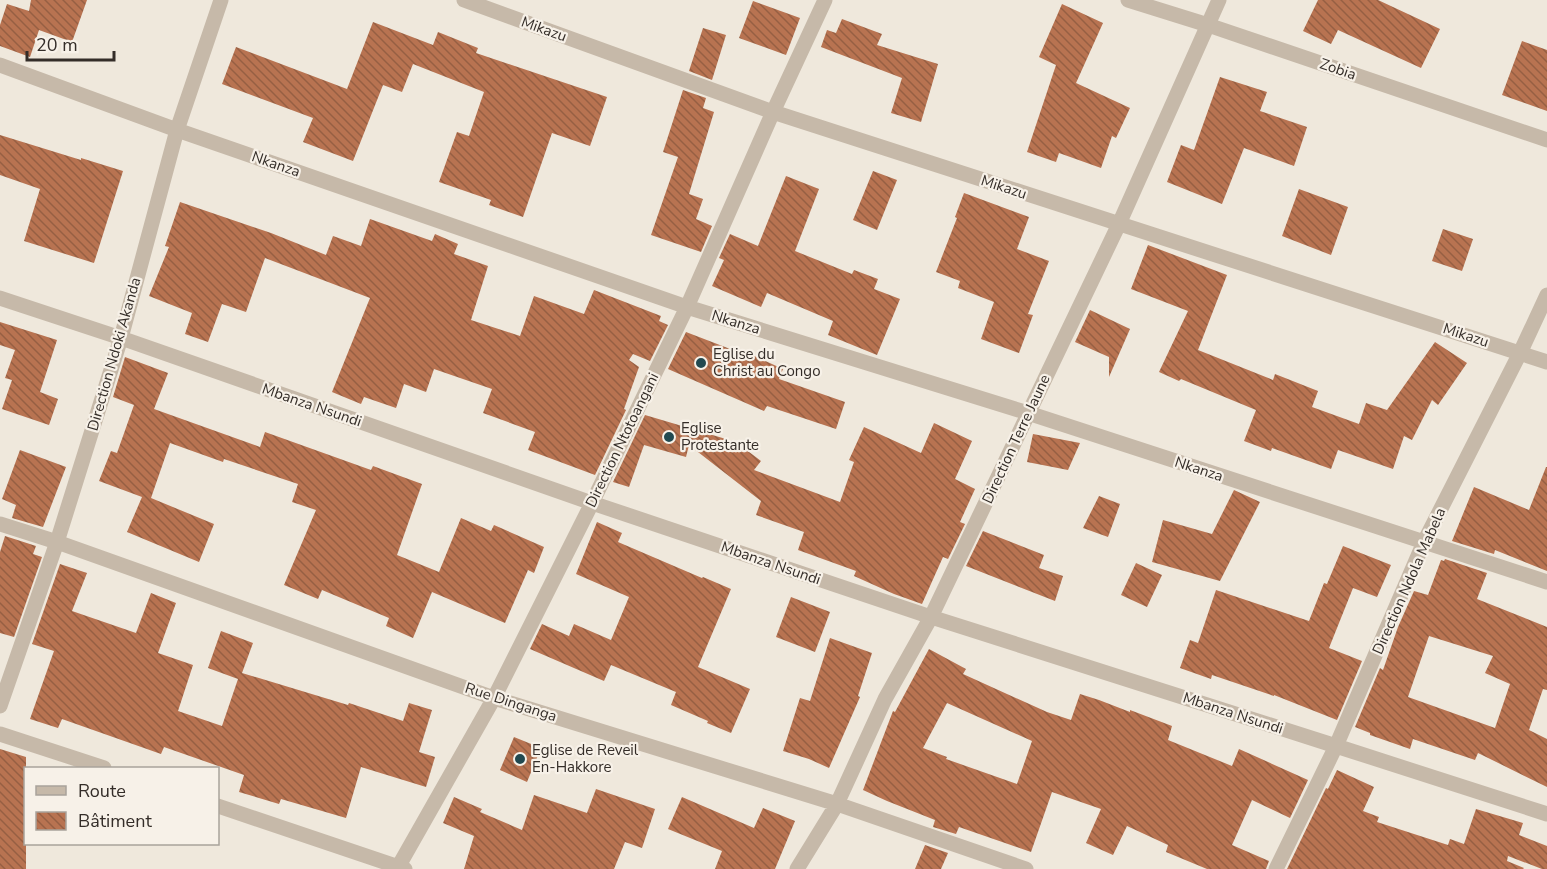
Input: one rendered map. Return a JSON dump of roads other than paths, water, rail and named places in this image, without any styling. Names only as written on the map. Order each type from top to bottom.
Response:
[{"type":"street","name":"Direction Ndoki Akanda","points":[[0,706],[57,542],[121,338],[177,130],[221,0]]},
{"type":"street","name":"Mikazu","points":[[464,0],[773,112],[1547,362]]},
{"type":"street","name":"Direction Ntotoangani","points":[[400,868],[494,698],[592,503],[687,307],[825,0]]},
{"type":"street","name":"Zobia","points":[[1128,0],[1547,140]]},
{"type":"street","name":"Direction Terre Jaune","points":[[797,869],[837,804],[885,699],[931,617],[1119,224],[1219,0]]},
{"type":"street","name":"Nkanza","points":[[0,65],[177,130],[687,307],[1028,414],[1547,582]]},
{"type":"street","name":"Direction Ndola Mabela","points":[[1276,869],[1336,746],[1424,542],[1547,295]]},
{"type":"street","name":"Mbanza Nsundi","points":[[0,298],[592,503],[931,617],[1547,814]]},
{"type":"street","name":"Rue Dinganga","points":[[0,524],[57,542],[494,698],[837,804],[1026,869]]},
{"type":"street","points":[[0,734],[101,767]]},
{"type":"street","points":[[219,806],[400,868]]},
{"type":"place","name":"Eglise du Christ au Congo","points":[[701,363]]},
{"type":"place","name":"Eglise Protestante","points":[[669,437]]},
{"type":"place","name":"Eglise de Reveil En-Hakkore","points":[[520,759]]}]
